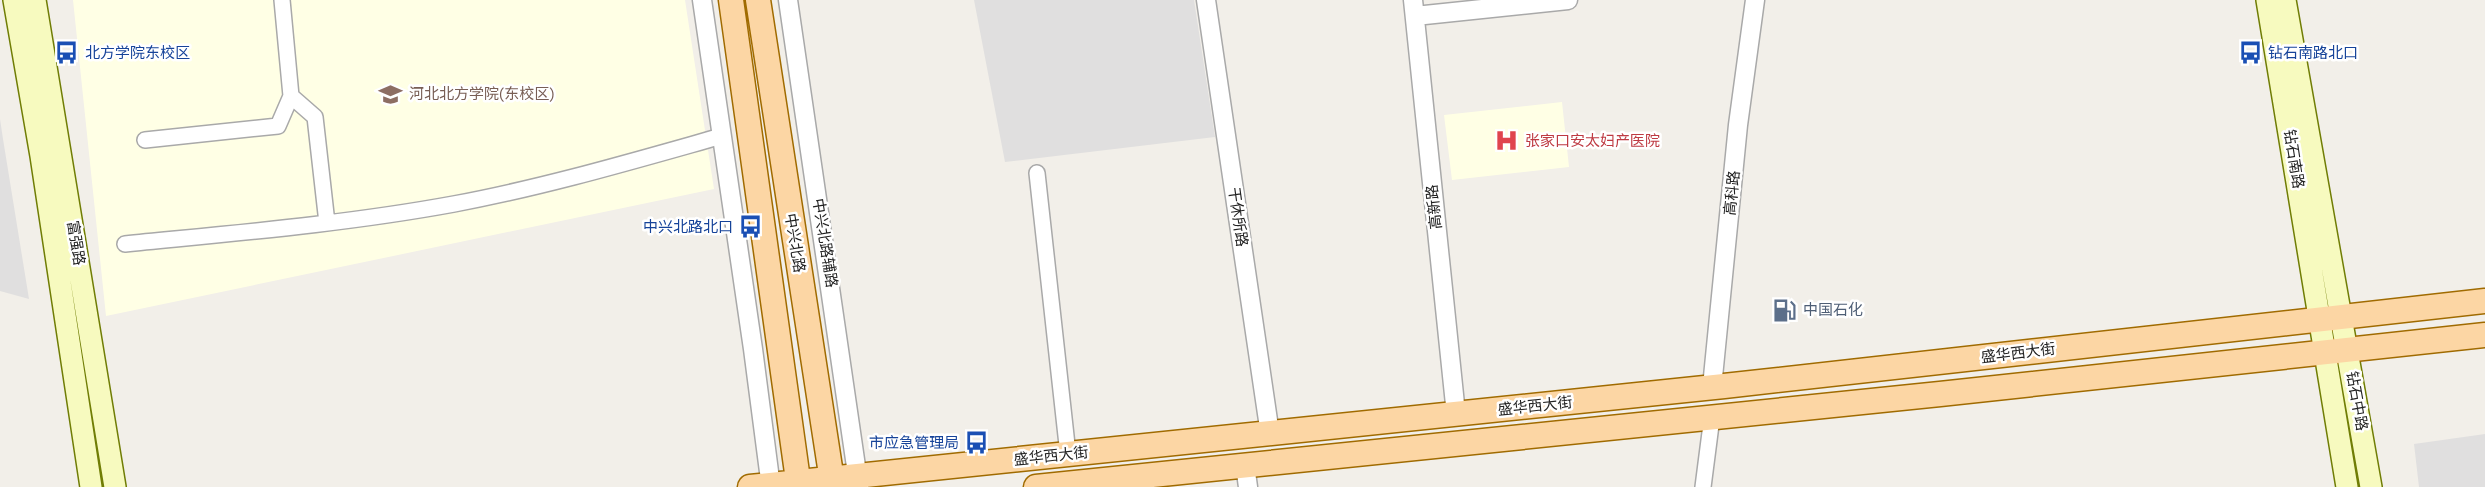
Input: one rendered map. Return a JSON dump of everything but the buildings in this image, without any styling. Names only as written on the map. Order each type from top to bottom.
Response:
[{"type":"main road","name":"富强路","points":[[14,0],[90,487]]},
{"type":"main road","name":"富强路","points":[[35,0],[115,487]]},
{"type":"main road","name":"中兴北路","points":[[731,0],[799,484]]},
{"type":"main road","name":"中兴北路","points":[[758,0],[832,483]]},
{"type":"main road","name":"钻石南路","points":[[2267,0],[2330,317]]},
{"type":"main road","name":"钻石南路","points":[[2285,0],[2330,317]]},
{"type":"main road","name":"盛华西大街","points":[[764,486],[859,482],[1068,454],[1712,387],[2485,301]]},
{"type":"main road","name":"钻石中路","points":[[2330,317],[2348,349],[2371,487]]},
{"type":"main road","name":"钻石中路","points":[[2330,317],[2324,352],[2347,487]]},
{"type":"main road","name":"盛华西大街","points":[[1036,487],[1246,476],[1712,417],[2485,335]]},
{"type":"main road","points":[[2021,353],[2024,385]]},
{"type":"street","points":[[145,140],[278,126],[291,96],[282,0]]},
{"type":"street","points":[[702,0],[722,136],[764,486]]},
{"type":"street","name":"中兴北路辅路","points":[[788,0],[859,482]]},
{"type":"street","name":"干休所路","points":[[1206,0],[1270,434]]},
{"type":"street","points":[[1414,8],[1568,0]]},
{"type":"street","name":"高科路","points":[[1712,387],[1738,125],[1755,0]]},
{"type":"street","name":"高新路","points":[[1414,8],[1456,414]]},
{"type":"street","points":[[291,96],[315,117],[327,224]]},
{"type":"street","points":[[125,244],[327,224],[455,204],[572,178],[722,136]]},
{"type":"street","points":[[1037,172],[1068,454]]},
{"type":"street","points":[[1703,487],[1712,417]]},
{"type":"shaded area","name":"河北北方学院(东校区)","points":[[73,0],[685,0],[714,189],[106,316]]},
{"type":"shaded area","points":[[974,0],[1194,0],[1215,137],[1005,162]]},
{"type":"shaded area","name":"张家口安太妇产医院","points":[[1562,102],[1569,167],[1452,180],[1444,115]]},
{"type":"shaded area","points":[[0,119],[3,139],[29,299],[0,291]]},
{"type":"shaded area","points":[[2485,434],[2485,487],[2419,487],[2414,444]]},
{"type":"place","name":"北方学院东校区","points":[[67,53]]},
{"type":"place","name":"钻石南路北口","points":[[2250,53]]},
{"type":"place","name":"河北北方学院(东校区)","points":[[391,94]]},
{"type":"place","name":"张家口安太妇产医院","points":[[1507,141]]},
{"type":"place","name":"中兴北路北口","points":[[751,227]]},
{"type":"place","name":"中国石化","points":[[1785,310]]},
{"type":"place","name":"市应急管理局","points":[[977,443]]}]
